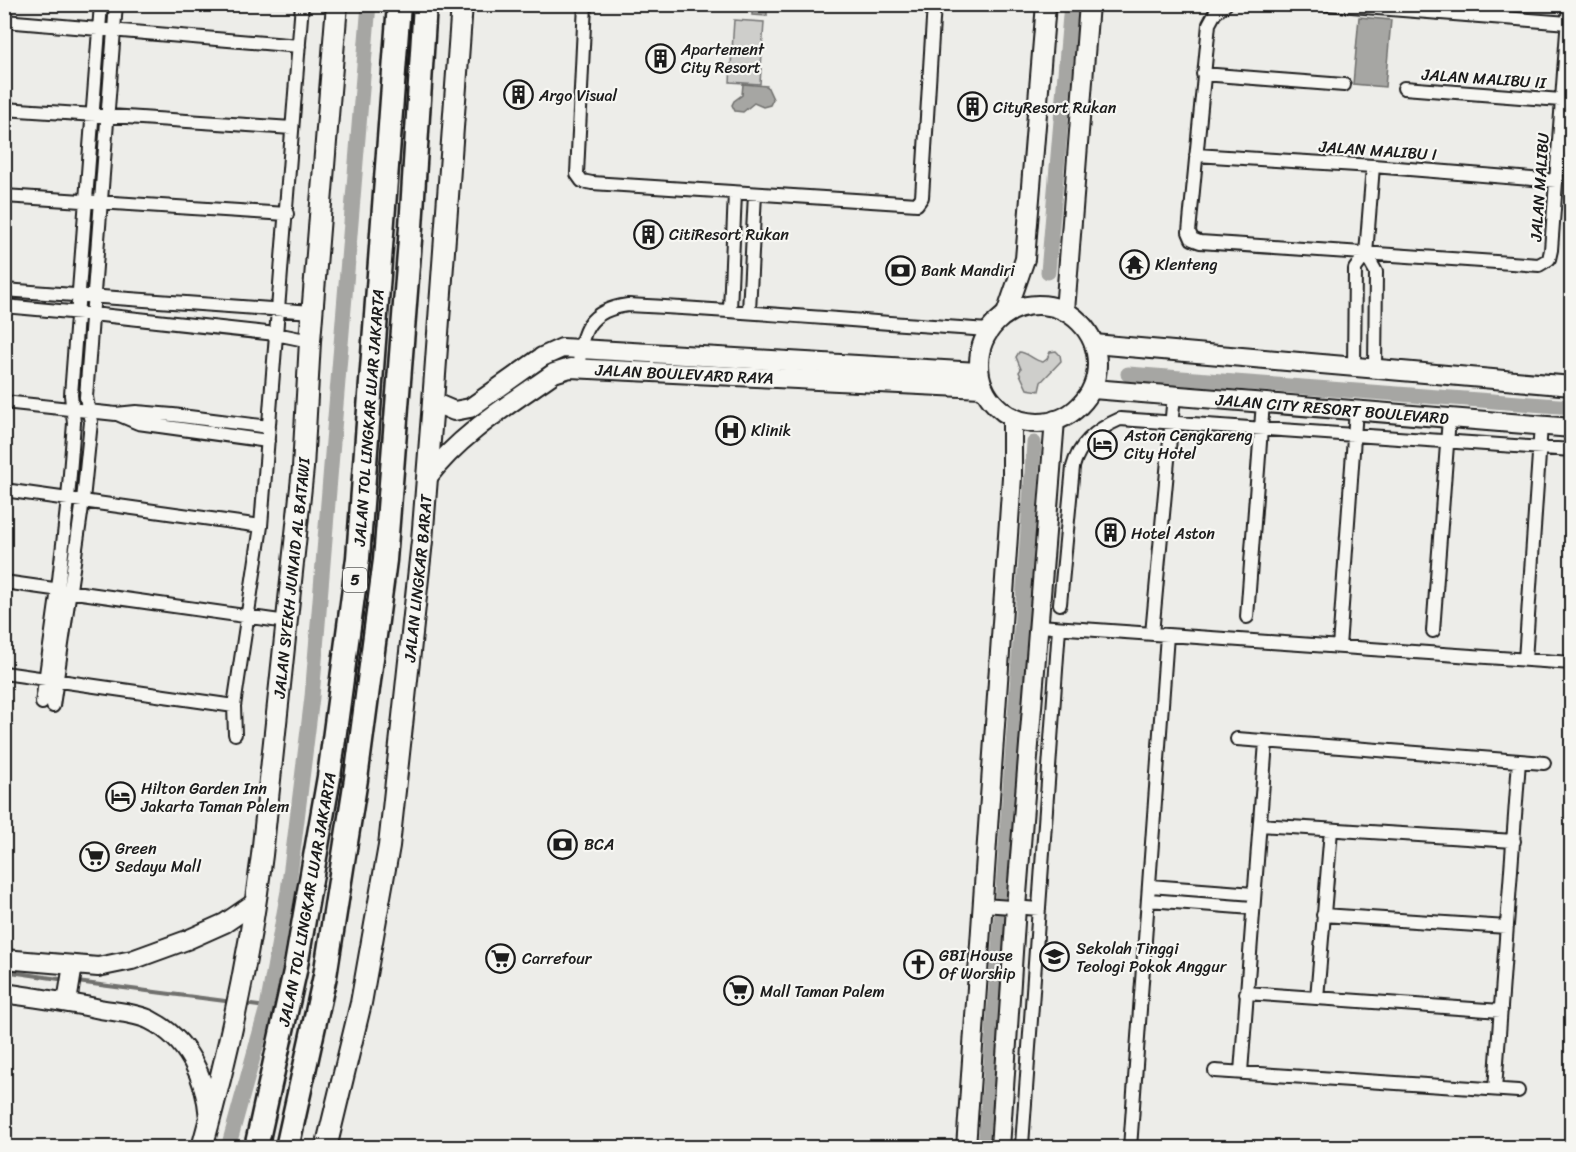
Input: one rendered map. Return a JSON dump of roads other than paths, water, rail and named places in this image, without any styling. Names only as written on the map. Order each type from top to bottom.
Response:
[{"type":"highway","name":"JALAN TOL LINGKAR LUAR JAKARTA","points":[[256,1148],[295,971],[329,777],[358,558],[399,4]]},
{"type":"highway","name":"JALAN TOL LINGKAR LUAR JAKARTA","points":[[287,1148],[325,976],[356,778],[385,560],[411,227],[425,4]]},
{"type":"main road","name":"JALAN SYEKH JUNAID AL BATAWI","points":[[202,1148],[228,1053],[256,902],[303,468],[312,312],[338,4]]},
{"type":"main road","name":"JALAN LINGKAR BARAT","points":[[326,1148],[360,1003],[389,846],[434,402],[462,4]]},
{"type":"street","points":[[64,589],[74,423],[71,408],[78,296],[101,4]]},
{"type":"street","points":[[47,704],[64,589],[83,500],[91,422],[86,397],[116,4]]},
{"type":"street","points":[[235,734],[234,705],[261,526],[302,4]]},
{"type":"street","points":[[585,4],[577,174],[582,181],[917,204],[922,197],[934,4]]},
{"type":"street","points":[[1006,314],[1025,259],[1046,4]]},
{"type":"street","points":[[1065,311],[1089,4]]},
{"type":"street","name":"JALAN MALIBU","points":[[1226,4],[1215,13],[1209,24],[1189,232],[1192,239],[1200,242],[1539,265],[1549,259],[1551,250],[1569,4]]},
{"type":"street","points":[[1326,4],[1389,7],[1568,23]]},
{"type":"street","points":[[4,21],[299,46]]},
{"type":"street","points":[[1203,74],[1344,85]]},
{"type":"street","name":"JALAN MALIBU II","points":[[1404,88],[1561,100]]},
{"type":"street","points":[[4,108],[292,128]]},
{"type":"street","name":"JALAN MALIBU I","points":[[1196,155],[1556,181]]},
{"type":"street","points":[[1354,367],[1355,269],[1366,254],[1373,166]]},
{"type":"street","points":[[730,310],[735,193]]},
{"type":"street","points":[[749,311],[755,194]]},
{"type":"street","points":[[4,196],[286,214]]},
{"type":"street","points":[[1366,254],[1376,272],[1375,368]]},
{"type":"street","points":[[4,290],[312,312]]},
{"type":"street","points":[[1035,304],[1050,306],[1065,311],[1087,330],[1094,344],[1097,366],[1093,388],[1078,408],[1055,420],[1041,423],[1026,422],[1012,417],[994,405],[980,380],[980,348],[989,330],[1006,314],[1020,307],[1035,304]]},
{"type":"street","points":[[579,367],[580,348],[585,330],[597,315],[611,307],[628,305],[749,311],[989,330]]},
{"type":"street","points":[[4,306],[276,334],[310,341]]},
{"type":"street","points":[[1094,344],[1572,386]]},
{"type":"street","name":"JALAN BOULEVARD RAYA","points":[[434,402],[454,411],[470,408],[551,351],[562,348],[580,348],[683,363],[980,380]]},
{"type":"street","name":"JALAN BOULEVARD RAYA","points":[[427,478],[440,461],[459,443],[554,373],[579,367],[683,363]]},
{"type":"street","name":"JALAN CITY RESORT BOULEVARD","points":[[1093,388],[1572,428]]},
{"type":"street","points":[[1152,634],[1174,395]]},
{"type":"street","points":[[4,402],[116,414],[138,423],[268,441]]},
{"type":"street","points":[[1247,617],[1263,402]]},
{"type":"street","points":[[1339,647],[1356,410]]},
{"type":"street","points":[[116,414],[135,412],[173,415],[269,427]]},
{"type":"street","points":[[966,1148],[988,905],[1012,477],[1012,417]]},
{"type":"street","points":[[1433,631],[1449,418]]},
{"type":"street","points":[[1060,604],[1073,467],[1076,457],[1091,436],[1105,425],[1119,419],[1572,450]]},
{"type":"street","points":[[1000,1148],[1013,907],[1029,756],[1055,420]]},
{"type":"street","points":[[1525,660],[1541,425]]},
{"type":"street","points":[[4,490],[261,526]]},
{"type":"street","points":[[4,582],[287,622]]},
{"type":"street","points":[[1039,626],[1572,663]]},
{"type":"street","points":[[1022,1145],[1059,628]]},
{"type":"street","points":[[1130,1148],[1167,635]]},
{"type":"street","points":[[4,673],[234,705]]},
{"type":"street","points":[[1237,739],[1544,763]]},
{"type":"street","points":[[1241,1072],[1266,742]]},
{"type":"street","points":[[1029,756],[1050,756]]},
{"type":"street","points":[[1495,1089],[1519,761]]},
{"type":"street","points":[[1260,825],[1514,842]]},
{"type":"street","points":[[1317,998],[1330,830]]},
{"type":"street","points":[[1150,886],[1254,894]]},
{"type":"street","points":[[1149,900],[1252,908]]},
{"type":"street","points":[[4,993],[70,983],[98,967],[132,960],[187,940],[225,923],[256,902]]},
{"type":"street","points":[[988,905],[1039,909]]},
{"type":"street","points":[[1323,915],[1507,927]]},
{"type":"street","points":[[4,959],[70,983],[148,1019],[170,1033],[185,1049],[197,1068],[208,1100],[210,1120]]},
{"type":"street","points":[[1246,993],[1501,1011]]},
{"type":"street","points":[[1215,1071],[1518,1091]]},
{"type":"waterway","points":[[228,1148],[267,1007],[294,844],[312,697],[369,4]]},
{"type":"waterway","points":[[1048,272],[1071,4]]},
{"type":"waterway","points":[[1128,374],[1572,407]]},
{"type":"waterway","points":[[985,1148],[1034,443]]},
{"type":"waterway","points":[[4,971],[66,980]]},
{"type":"waterway","points":[[77,982],[233,1002]]},
{"type":"waterway","points":[[243,1004],[267,1007]]},
{"type":"place","name":"Apartement City Resort","points":[[660,58]]},
{"type":"place","name":"Argo Visual","points":[[518,95]]},
{"type":"place","name":"CityResort Rukan","points":[[972,107]]},
{"type":"place","name":"CitiResort Rukan","points":[[648,234]]},
{"type":"place","name":"Klenteng","points":[[1134,264]]},
{"type":"place","name":"Bank Mandiri","points":[[900,270]]},
{"type":"place","name":"Klinik","points":[[730,430]]},
{"type":"place","name":"Aston Cengkareng City Hotel","points":[[1103,444]]},
{"type":"place","name":"Hotel Aston","points":[[1110,533]]},
{"type":"place","name":"Hilton Garden Inn Jakarta Taman Palem","points":[[120,797]]},
{"type":"place","name":"BCA","points":[[563,844]]},
{"type":"place","name":"Green Sedayu Mall","points":[[94,857]]},
{"type":"place","name":"Sekolah Tinggi Teologi Pokok Anggur","points":[[1055,957]]},
{"type":"place","name":"Carrefour","points":[[501,958]]},
{"type":"place","name":"GBI House Of Worship","points":[[918,964]]},
{"type":"place","name":"Mall Taman Palem","points":[[739,991]]}]
